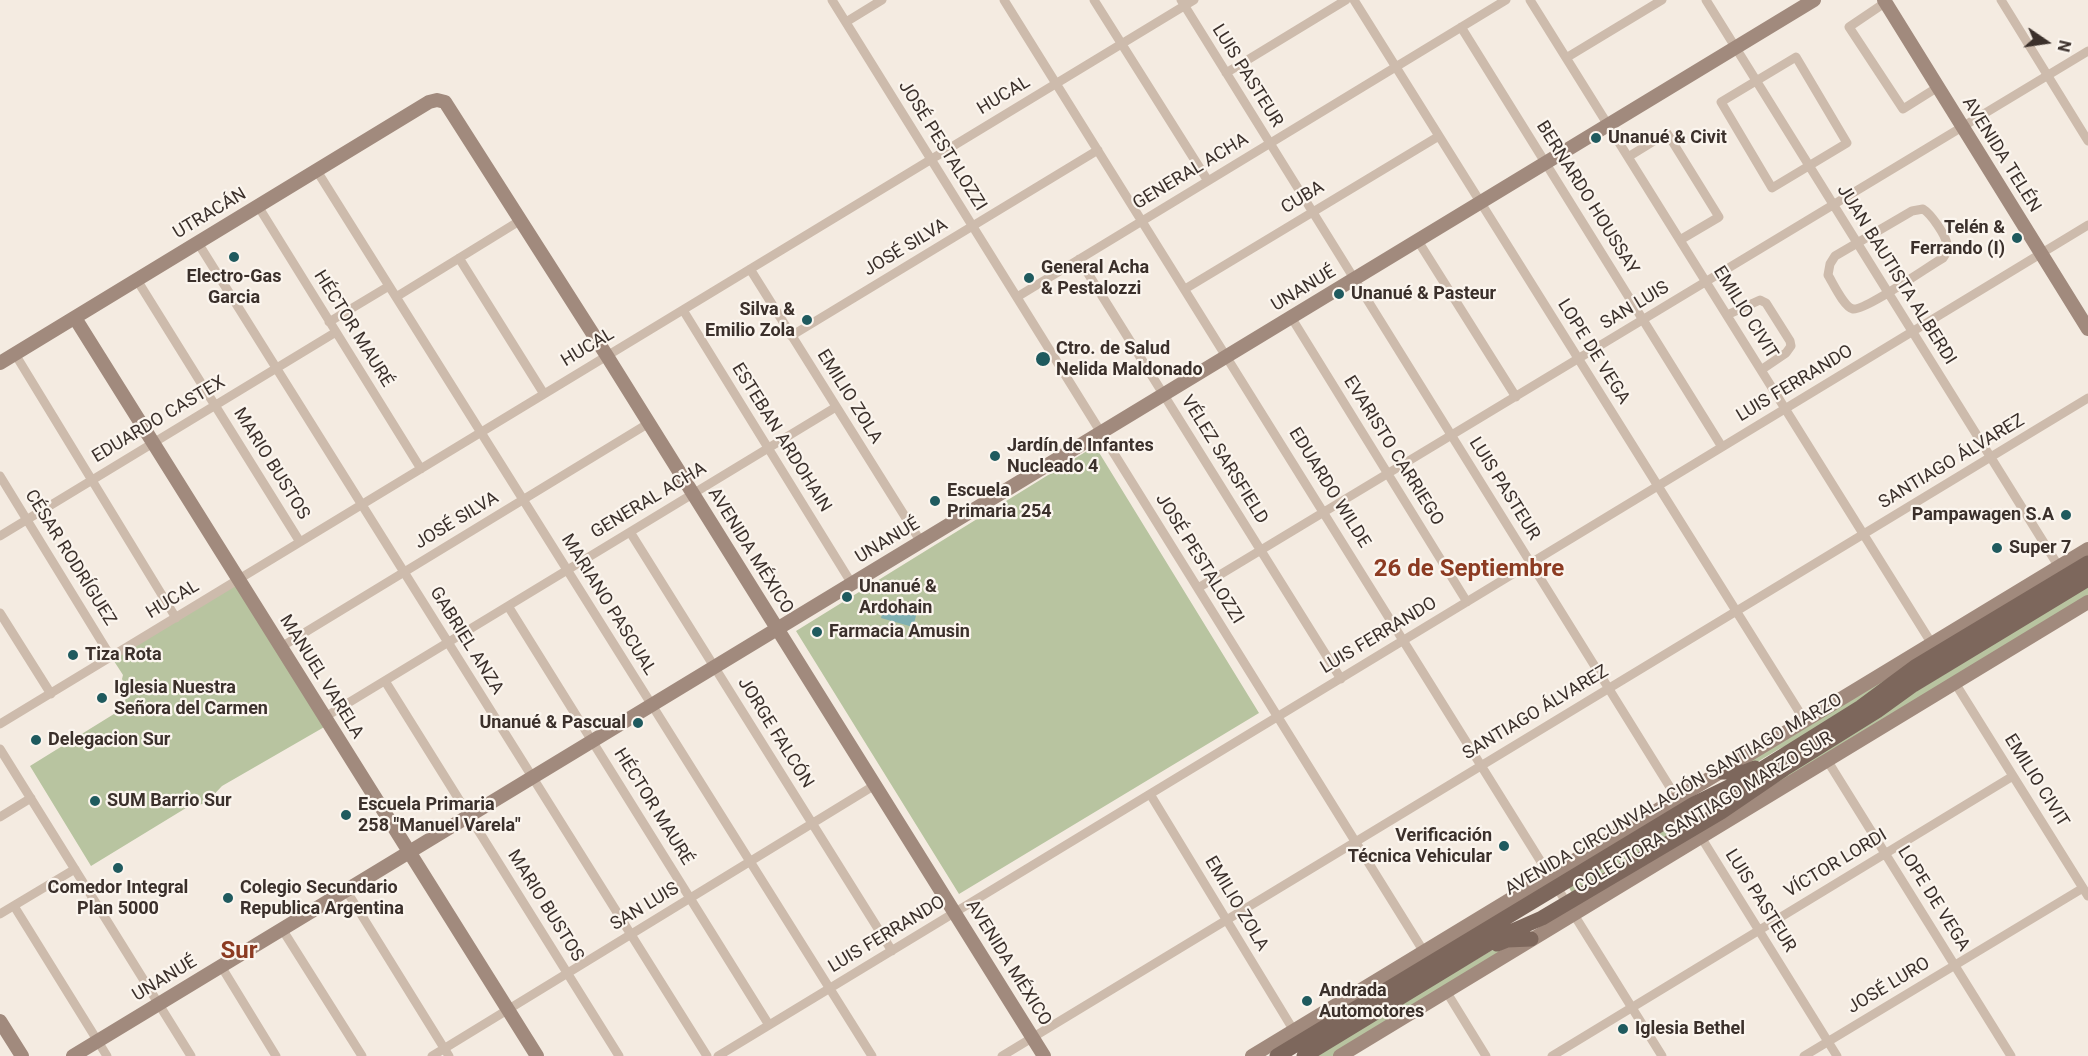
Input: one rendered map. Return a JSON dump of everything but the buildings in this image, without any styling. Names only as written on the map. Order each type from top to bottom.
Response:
[{"type":"main road","name":"AVENIDA CIRCUNVALACIÓN SANTIAGO MARZO","points":[[1277,1056],[1553,880],[1681,804],[1749,777],[1866,704],[1915,668],[2088,563]]},
{"type":"main road","name":"AVENIDA CIRCUNVALACIÓN SANTIAGO MARZO","points":[[1304,1056],[1501,936],[1570,908],[1698,832],[1913,685],[2088,579]]},
{"type":"main road","points":[[1722,772],[1750,771],[1780,753],[1806,742]]},
{"type":"main road","points":[[1433,977],[1465,963],[1502,942],[1531,939]]},
{"type":"street","name":"JOSÉ PESTALOZZI","points":[[832,0],[1424,952]]},
{"type":"street","points":[[846,22],[882,0]]},
{"type":"street","name":"EDUARDO WILDE","points":[[1005,0],[1662,1056]]},
{"type":"street","points":[[1094,0],[1208,181]]},
{"type":"street","name":"HUCAL","points":[[0,724],[1122,44],[1182,3],[1194,0]]},
{"type":"street","points":[[1226,73],[1346,0]]},
{"type":"street","name":"LOPE DE VEGA","points":[[1354,0],[1805,722]]},
{"type":"street","name":"GENERAL ACHA","points":[[1017,297],[1506,0]]},
{"type":"street","name":"EMILIO CIVIT","points":[[1530,0],[1932,644]]},
{"type":"street","points":[[1566,58],[1662,0]]},
{"type":"street","name":"JUAN BAUTISTA ALBERDI","points":[[1706,0],[2058,567]]},
{"type":"street","name":"UNANUÉ","points":[[73,1056],[1736,48],[1795,5],[1814,0]]},
{"type":"street","points":[[2001,0],[2088,141]]},
{"type":"street","points":[[1885,1],[1849,27],[1903,109],[1938,87]]},
{"type":"street","name":"AVENIDA TELÉN","points":[[1885,1],[2088,329]]},
{"type":"street","name":"LUIS PASTEUR","points":[[1182,3],[1837,1056]]},
{"type":"street","name":"BERNARDO HOUSSAY","points":[[1461,27],[1722,447]]},
{"type":"street","name":"SAN LUIS","points":[[1198,588],[2088,51]]},
{"type":"street","points":[[1796,57],[1847,143],[1809,166],[1772,188],[1721,102],[1796,57]]},
{"type":"street","name":"UTRACÁN","points":[[0,363],[429,102],[440,100]]},
{"type":"street","name":"AVENIDA MÉXICO","points":[[440,100],[448,106],[607,356],[1044,1056]]},
{"type":"street","points":[[1628,157],[1667,134],[1690,170],[1719,217],[1680,240]]},
{"type":"street","name":"CUBA","points":[[1185,289],[1439,136]]},
{"type":"street","name":"JOSÉ SILVA","points":[[791,336],[1098,150]]},
{"type":"street","name":"MARIANO PASCUAL","points":[[317,171],[872,1056]]},
{"type":"street","name":"HÉCTOR MAURÉ","points":[[258,206],[420,469]]},
{"type":"street","points":[[1923,208],[1930,214],[1948,245],[1947,252],[1943,258],[1888,293],[1852,309],[1846,305],[1828,275],[1830,264],[1835,256],[1912,211],[1923,208]]},
{"type":"street","points":[[396,297],[521,220]]},
{"type":"street","name":"LUIS FERRANDO","points":[[718,1056],[2088,225]]},
{"type":"street","points":[[1418,240],[1515,397]]},
{"type":"street","name":"GABRIEL ANZA","points":[[198,243],[707,1056]]},
{"type":"street","points":[[459,258],[544,394]]},
{"type":"street","name":"VÉLEZ SARSFIELD","points":[[1079,259],[1341,678]]},
{"type":"street","name":"EMILIO ZOLA","points":[[750,269],[921,542]]},
{"type":"street","name":"MARIO BUSTOS","points":[[137,280],[300,542]]},
{"type":"street","points":[[329,322],[389,286]]},
{"type":"street","points":[[1727,315],[1760,300],[1767,303],[1791,346],[1786,353],[1761,369]]},
{"type":"street","name":"ESTEBAN ARDOHAIN","points":[[683,310],[852,584]]},
{"type":"street","name":"EVARISTO CARRIEGO","points":[[1291,317],[1467,602]]},
{"type":"street","name":"MANUEL VARELA","points":[[75,318],[537,1056]]},
{"type":"street","name":"EDUARDO CASTEX","points":[[0,536],[336,332]]},
{"type":"street","points":[[15,354],[176,618]]},
{"type":"street","name":"SANTIAGO ÁLVAREZ","points":[[1002,1056],[2088,398]]},
{"type":"street","name":"GENERAL ACHA","points":[[325,717],[836,407]]},
{"type":"street","name":"JOSÉ SILVA","points":[[281,647],[649,423]]},
{"type":"street","name":"CÉSAR RODRÍGUEZ","points":[[0,476],[111,657]]},
{"type":"street","name":"JORGE FALCÓN","points":[[630,532],[892,951]]},
{"type":"street","name":"COLECTORA SANTIAGO MARZO SUR","points":[[1681,804],[1722,772],[2088,549]]},
{"type":"street","name":"COLECTORA SANTIAGO MARZO SUR","points":[[1698,832],[1827,760],[2088,602]]},
{"type":"street","name":"HÉCTOR MAURÉ","points":[[508,606],[769,1025]]},
{"type":"street","points":[[0,613],[51,694]]},
{"type":"street","name":"MARIO BUSTOS","points":[[385,681],[619,1056]]},
{"type":"street","name":"EMILIO CIVIT","points":[[1955,682],[2086,892]]},
{"type":"street","points":[[0,749],[191,1056]]},
{"type":"street","name":"LOPE DE VEGA","points":[[1827,760],[2011,1056]]},
{"type":"street","name":"VÍCTOR LORDI","points":[[1552,1056],[2013,776]]},
{"type":"street","name":"SAN LUIS","points":[[432,1056],[446,1052],[508,1010],[876,785]]},
{"type":"street","name":"EMILIO ZOLA","points":[[1150,794],[1294,1031]]},
{"type":"street","points":[[0,817],[31,798]]},
{"type":"street","points":[[0,914],[75,869]]},
{"type":"street","name":"COLECTORA SANTIAGO MARZO SUR","points":[[1252,1056],[1424,952],[1553,880]]},
{"type":"street","points":[[346,890],[446,1052]]},
{"type":"street","name":"JOSÉ LURO","points":[[1804,1056],[1955,965],[2086,892]]},
{"type":"street","points":[[14,906],[107,1056]]},
{"type":"street","name":"COLECTORA SANTIAGO MARZO SUR","points":[[1340,1056],[1531,939],[1570,908]]},
{"type":"street","points":[[282,929],[362,1056]]},
{"type":"street","points":[[221,966],[276,1056]]},
{"type":"street","points":[[1446,992],[1486,1056]]},
{"type":"street","points":[[0,1021],[22,1056]]},
{"type":"green space","points":[[1095,446],[1259,713],[959,894],[796,631]]},
{"type":"green space","points":[[2088,553],[1804,738],[1779,749],[1749,767],[1736,767]]},
{"type":"green space","points":[[237,582],[326,726],[222,786],[206,803],[186,808],[91,866],[30,766],[122,709],[126,694],[123,675],[112,658]]},
{"type":"green space","points":[[2088,586],[2088,598],[1724,816],[1881,713]]},
{"type":"green space","points":[[1680,820],[1684,827],[1572,893],[1568,886]]},
{"type":"green space","points":[[1517,944],[1333,1056],[1312,1056],[1501,945]]},
{"type":"water","points":[[885,603],[917,612],[913,627],[881,618]]},
{"type":"place","name":"Unanué & Civit","points":[[1596,138]]},
{"type":"place","name":"Telén & Ferrando (I)","points":[[2017,238]]},
{"type":"place","name":"Electro-Gas Garcia","points":[[234,257]]},
{"type":"place","name":"General Acha & Pestalozzi","points":[[1029,278]]},
{"type":"place","name":"Unanué & Pasteur","points":[[1339,294]]},
{"type":"place","name":"Silva & Emilio Zola","points":[[807,320]]},
{"type":"place","name":"Ctro. de Salud Nelida Maldonado","points":[[1043,359]]},
{"type":"place","name":"Jardín de Infantes Nucleado 4","points":[[995,456]]},
{"type":"place","name":"Escuela Primaria 254","points":[[935,501]]},
{"type":"place","name":"Pampawagen S.A","points":[[2066,515]]},
{"type":"place","name":"Super 7","points":[[1997,548]]},
{"type":"place","name":"Unanué & Ardohain","points":[[847,597]]},
{"type":"place","name":"Farmacia Amusin","points":[[817,632]]},
{"type":"place","name":"Tiza Rota","points":[[73,655]]},
{"type":"place","name":"Iglesia Nuestra Señora del Carmen","points":[[102,698]]},
{"type":"place","name":"Unanué & Pascual","points":[[638,723]]},
{"type":"place","name":"Delegacion Sur","points":[[36,740]]},
{"type":"place","name":"SUM Barrio Sur","points":[[95,801]]},
{"type":"place","name":"Escuela Primaria 258 \"Manuel Varela\"","points":[[346,815]]},
{"type":"place","name":"Verificación Técnica Vehicular","points":[[1504,846]]},
{"type":"place","name":"Comedor Integral Plan 5000","points":[[118,868]]},
{"type":"place","name":"Colegio Secundario Republica Argentina","points":[[228,898]]},
{"type":"place","name":"Andrada Automotores","points":[[1307,1001]]},
{"type":"place","name":"Iglesia Bethel","points":[[1623,1029]]},
{"type":"district","name":"26 de Septiembre","points":[[1469,570]]},
{"type":"district","name":"Sur","points":[[239,952]]}]
